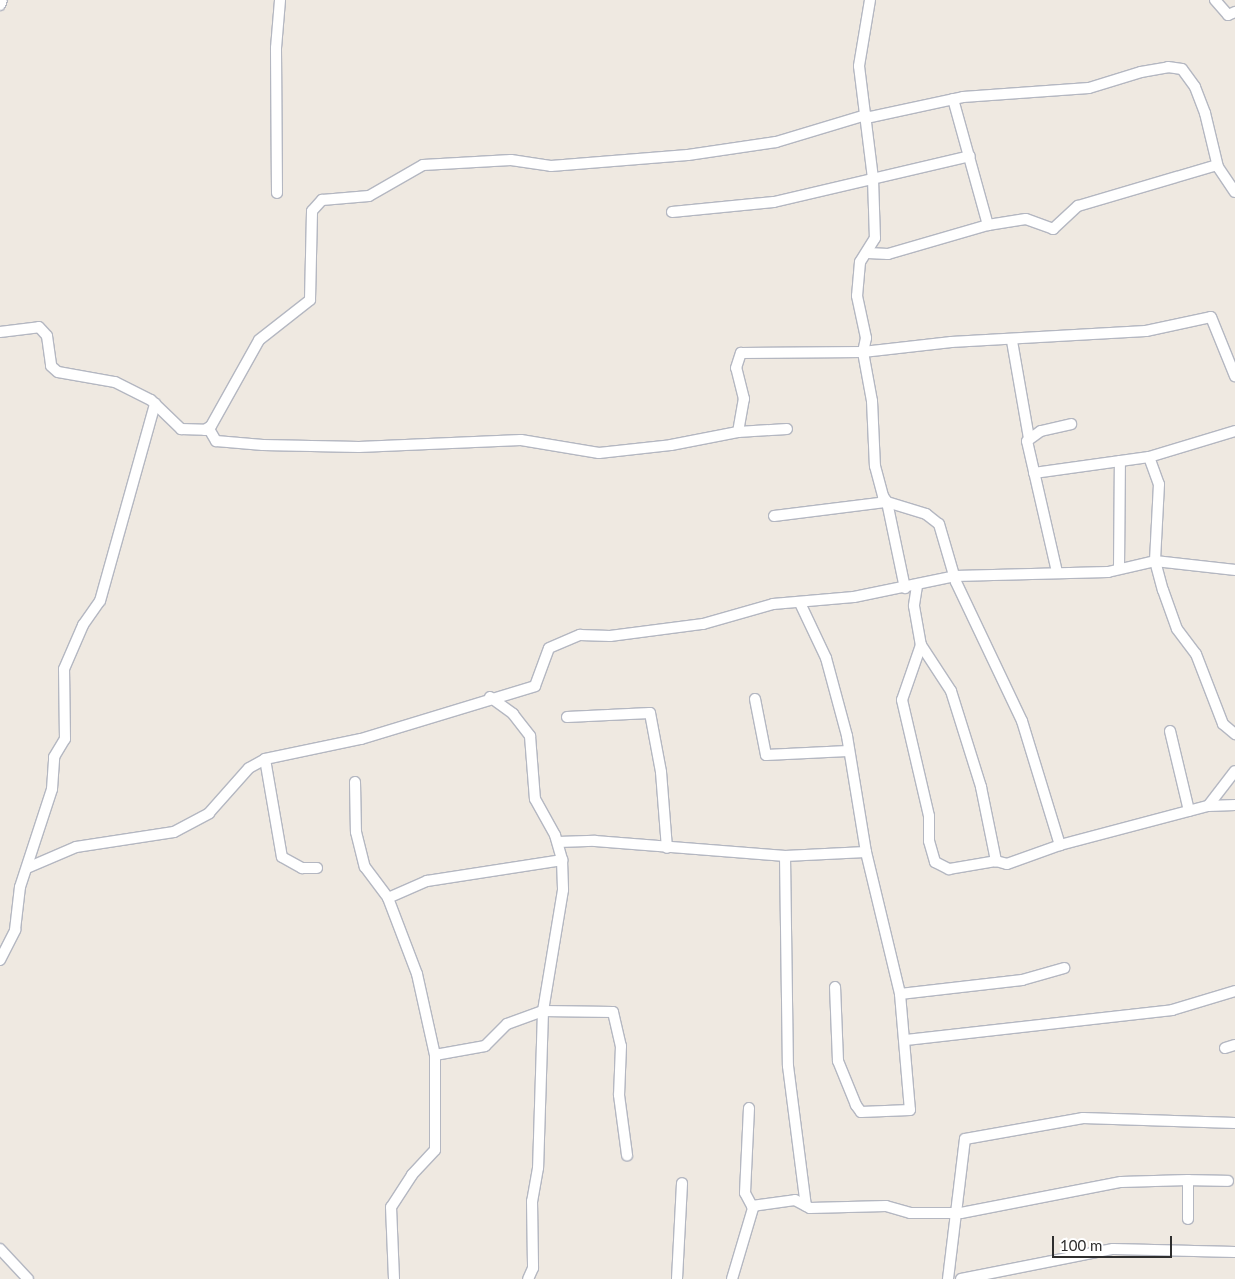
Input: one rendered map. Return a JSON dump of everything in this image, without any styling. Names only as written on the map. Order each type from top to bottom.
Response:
[{"type":"street","points":[[0,5],[2,0]]},
{"type":"street","points":[[277,194],[276,48],[280,0]]},
{"type":"street","points":[[870,0],[859,66],[873,179],[875,238],[857,275],[866,338],[863,352],[872,401],[875,466],[887,502],[905,588]]},
{"type":"street","points":[[1215,0],[1228,15],[1235,12]]},
{"type":"street","points":[[209,429],[259,340],[310,300],[312,211],[322,200],[370,196],[423,164],[511,160],[551,166],[688,155],[776,142],[866,116],[954,99],[1089,88],[1141,72],[1168,67],[1182,69],[1195,87],[1205,113],[1217,165],[1235,192]]},
{"type":"street","points":[[954,99],[988,225]]},
{"type":"street","points":[[672,212],[774,202],[970,156]]},
{"type":"street","points":[[868,253],[888,254],[928,246],[988,225],[1026,219],[1053,229],[1065,222],[1078,206],[1217,165]]},
{"type":"street","points":[[738,432],[744,399],[736,368],[741,353],[863,352],[950,342],[1146,331],[1211,318],[1235,376]]},
{"type":"street","points":[[0,332],[39,327],[47,336],[51,366],[58,372],[115,382],[155,404],[181,430],[209,429]]},
{"type":"street","points":[[1012,340],[1034,473],[1057,572]]},
{"type":"street","points":[[0,960],[15,930],[20,887],[52,789],[54,757],[66,731],[62,687],[64,669],[82,625],[100,601],[155,404]]},
{"type":"street","points":[[1029,438],[1071,424]]},
{"type":"street","points":[[209,429],[216,441],[263,445],[358,447],[521,440],[599,453],[671,445],[738,432],[787,429]]},
{"type":"street","points":[[1034,473],[1149,457],[1235,431]]},
{"type":"street","points":[[1149,457],[1159,484],[1155,561],[1177,629],[1196,654],[1223,724],[1235,734]]},
{"type":"street","points":[[1120,462],[1120,568]]},
{"type":"street","points":[[774,516],[887,502],[934,518],[955,576],[1022,720],[1060,846]]},
{"type":"street","points":[[27,868],[76,847],[174,832],[210,813],[249,768],[265,759],[361,739],[490,697],[537,684],[546,652],[568,638],[703,624],[772,604],[905,588],[955,576],[1011,577],[1057,572],[1108,572],[1155,561],[1234,568]]},
{"type":"street","points":[[917,586],[914,606],[921,645],[951,691],[982,787],[996,861]]},
{"type":"street","points":[[800,602],[832,676],[866,852],[900,994],[906,1040],[910,1110],[861,1112],[838,1061],[835,987]]},
{"type":"street","points":[[921,645],[902,700],[929,816],[929,841],[935,862],[949,868],[996,861],[1007,864],[1060,846],[1208,806],[1235,806]]},
{"type":"street","points":[[490,697],[513,714],[530,736],[535,798],[558,842],[562,860],[563,890],[543,1011],[538,1168],[532,1201],[533,1268],[528,1279]]},
{"type":"street","points":[[755,699],[766,755],[848,751]]},
{"type":"street","points":[[567,717],[650,713],[661,772],[667,848]]},
{"type":"street","points":[[1170,731],[1189,811]]},
{"type":"street","points":[[265,759],[282,857],[302,868],[318,868]]},
{"type":"street","points":[[1208,806],[1235,770]]},
{"type":"street","points":[[355,782],[356,832],[365,867],[388,898],[417,974],[435,1055],[435,1150],[412,1175],[391,1206],[394,1279]]},
{"type":"street","points":[[558,842],[785,856],[866,852]]},
{"type":"street","points":[[785,856],[788,1066],[806,1206]]},
{"type":"street","points":[[388,898],[427,881],[562,860]]},
{"type":"street","points":[[900,994],[1022,980],[1064,968]]},
{"type":"street","points":[[906,1040],[1172,1010],[1235,991]]},
{"type":"street","points":[[435,1055],[484,1046],[507,1024],[543,1011],[607,1010],[616,1015],[621,1046],[621,1123],[627,1155]]},
{"type":"street","points":[[732,1279],[752,1206],[745,1193],[749,1108]]},
{"type":"street","points":[[948,1279],[965,1139],[1083,1118],[1235,1123]]},
{"type":"street","points":[[1188,1180],[1188,1219]]},
{"type":"street","points":[[752,1206],[795,1200],[806,1206],[886,1206],[910,1213],[955,1213],[1121,1182],[1228,1181]]},
{"type":"street","points":[[677,1279],[682,1183]]},
{"type":"street","points":[[0,1249],[28,1279]]},
{"type":"street","points":[[961,1279],[1113,1249],[1235,1252]]}]
